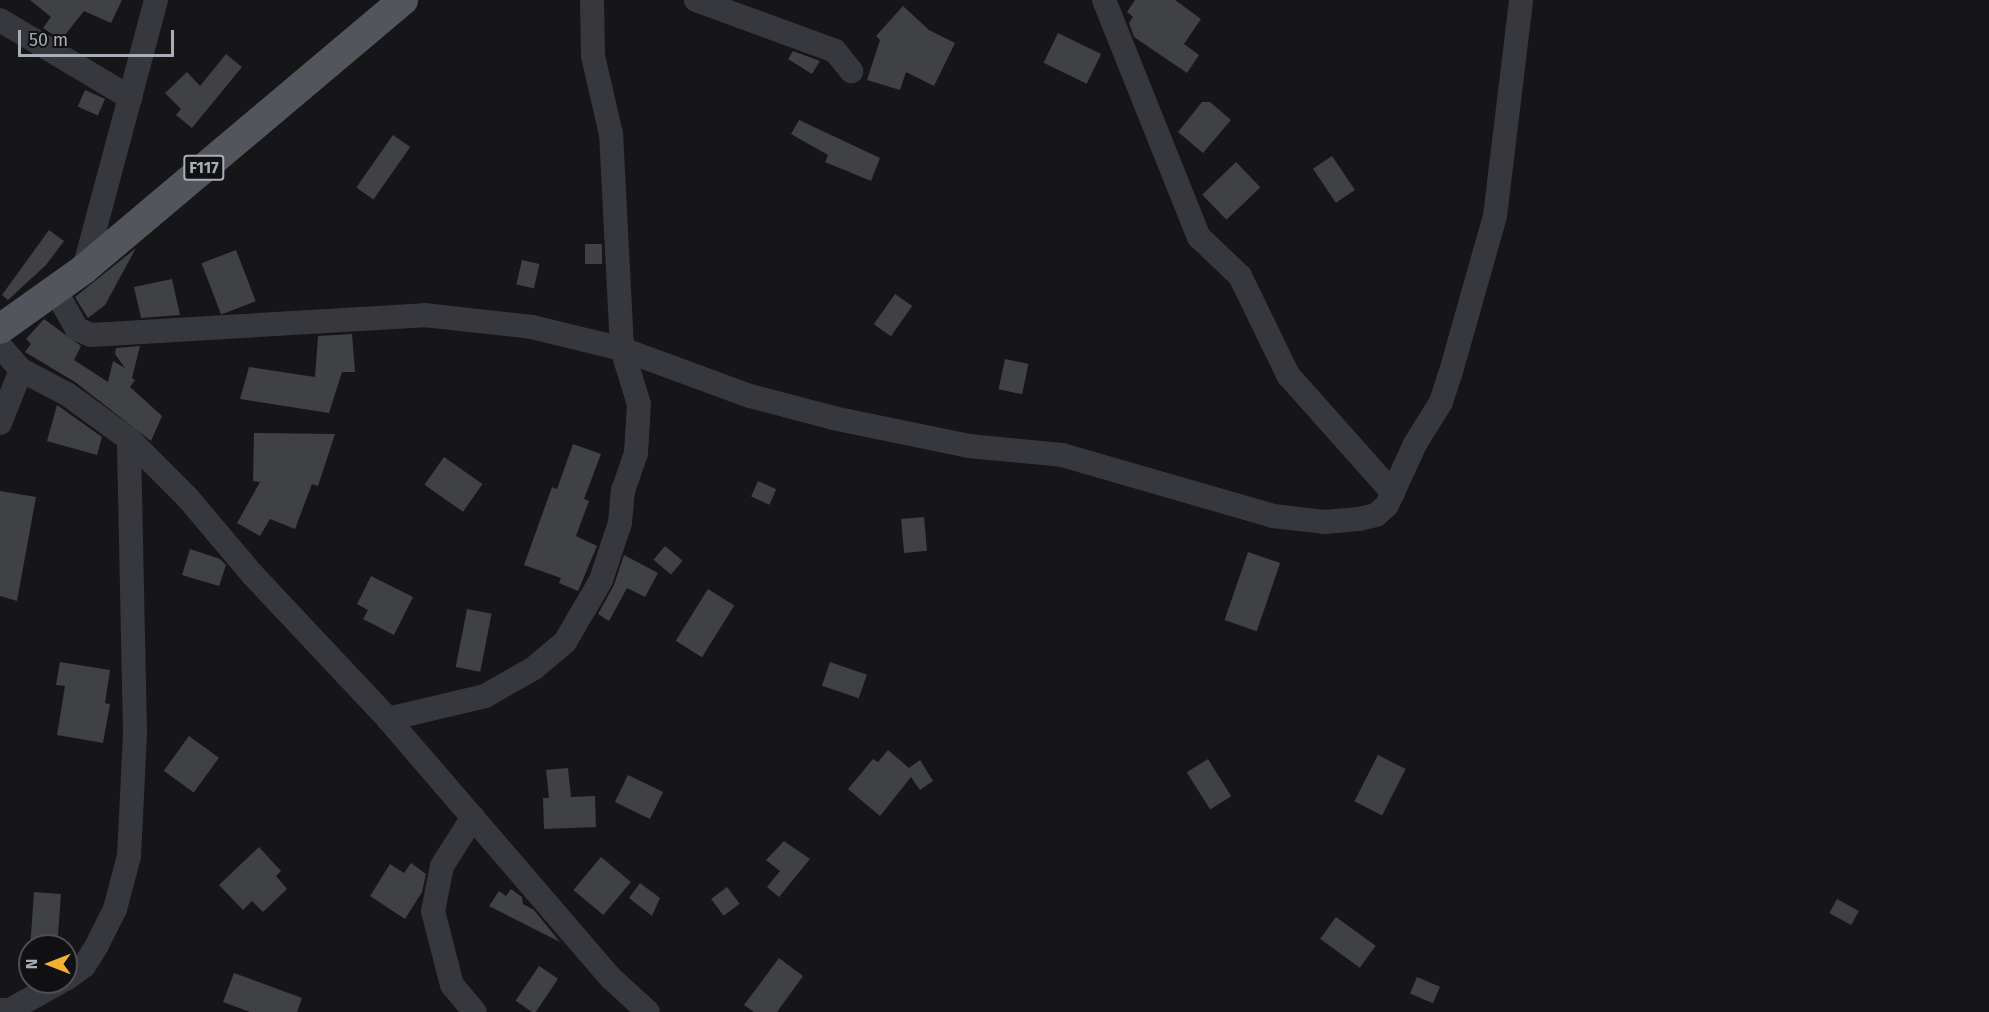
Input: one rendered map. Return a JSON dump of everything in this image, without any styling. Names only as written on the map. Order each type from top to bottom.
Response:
[{"type":"main road","name":"F117","points":[[0,329],[84,269],[403,0]]},
{"type":"street","points":[[84,269],[156,0]]},
{"type":"street","points":[[388,719],[485,696],[522,677],[565,642],[601,580],[620,523],[623,491],[636,453],[639,404],[622,349],[611,134],[593,56],[592,0]]},
{"type":"street","points":[[696,0],[835,51],[851,71]]},
{"type":"street","points":[[55,290],[77,329],[91,335],[448,315],[532,327],[622,349],[750,396],[833,418],[969,446],[1062,455],[1273,516],[1324,522],[1359,519],[1376,515],[1387,505],[1441,402],[1495,216],[1521,0]]},
{"type":"street","points":[[1110,3],[1199,237],[1240,276],[1288,375],[1393,493]]},
{"type":"street","points":[[0,20],[131,98]]},
{"type":"street","points":[[0,346],[21,370],[68,394],[129,439],[187,497],[252,574],[388,719],[611,978],[645,1012]]},
{"type":"street","points":[[0,423],[21,370]]},
{"type":"street","points":[[78,970],[84,966],[97,945],[115,909],[129,856],[135,732],[129,439]]},
{"type":"street","points":[[470,1011],[444,965],[434,911],[442,866],[472,817]]},
{"type":"street","points":[[0,1010],[10,1010],[39,994]]},
{"type":"building","points":[[30,0],[122,0],[111,23],[84,11],[61,40],[43,28],[51,17]]},
{"type":"building","points":[[1135,0],[1175,0],[1201,19],[1184,44],[1199,55],[1187,73],[1134,37],[1129,23],[1133,17],[1127,12]]},
{"type":"building","points":[[903,6],[929,30],[955,43],[934,86],[906,72],[900,90],[867,80],[880,40],[876,36]]},
{"type":"building","points":[[1058,33],[1101,54],[1087,84],[1044,63]]},
{"type":"building","points":[[793,51],[820,61],[812,74],[788,59]]},
{"type":"building","points":[[226,54],[242,67],[192,128],[176,115],[181,109],[165,93],[187,72],[200,86]]},
{"type":"building","points":[[85,90],[105,99],[98,115],[78,106]]},
{"type":"building","points":[[1202,102],[1210,102],[1231,120],[1203,153],[1178,132]]},
{"type":"building","points":[[799,120],[880,158],[871,181],[825,162],[828,155],[791,134]]},
{"type":"building","points":[[393,135],[410,147],[373,199],[356,187]]},
{"type":"building","points":[[1332,156],[1355,190],[1336,203],[1313,169]]},
{"type":"building","points":[[1236,162],[1260,187],[1227,220],[1202,195]]},
{"type":"building","points":[[49,230],[64,241],[46,265],[8,300],[2,295]]},
{"type":"building","points":[[585,244],[602,244],[602,264],[585,264]]},
{"type":"building","points":[[136,248],[105,305],[88,318],[75,297]]},
{"type":"building","points":[[236,250],[256,301],[221,315],[201,263]]},
{"type":"building","points":[[522,260],[540,264],[534,288],[516,284]]},
{"type":"building","points":[[172,279],[180,315],[141,318],[134,287]]},
{"type":"building","points":[[895,294],[912,306],[891,336],[874,324]]},
{"type":"building","points":[[44,319],[81,346],[74,360],[108,382],[113,361],[125,368],[115,354],[116,348],[140,346],[132,378],[135,380],[130,387],[162,416],[151,441],[75,382],[25,352],[31,344],[26,339]]},
{"type":"building","points":[[352,334],[355,372],[342,372],[329,413],[240,399],[249,367],[315,377],[318,336]]},
{"type":"building","points":[[1005,359],[1028,364],[1022,394],[999,389]]},
{"type":"building","points":[[57,405],[102,437],[97,455],[47,441]]},
{"type":"building","points":[[254,433],[335,434],[318,486],[312,484],[295,529],[270,519],[260,536],[237,523],[260,482],[253,481]]},
{"type":"building","points":[[573,444],[601,454],[584,499],[589,501],[576,536],[597,546],[578,591],[559,583],[561,578],[524,565],[552,487],[557,489]]},
{"type":"building","points":[[444,457],[483,484],[463,512],[424,485]]},
{"type":"building","points":[[758,481],[776,489],[769,505],[751,497]]},
{"type":"building","points":[[0,491],[36,497],[17,601],[0,596]]},
{"type":"building","points":[[924,517],[927,551],[904,553],[901,519]]},
{"type":"building","points":[[665,546],[683,561],[671,575],[653,560]]},
{"type":"building","points":[[190,549],[220,559],[226,565],[219,586],[182,575]]},
{"type":"building","points":[[1248,552],[1280,563],[1257,631],[1225,620]]},
{"type":"building","points":[[624,555],[658,573],[645,597],[627,588],[609,621],[598,614],[614,585]]},
{"type":"building","points":[[371,576],[413,597],[394,635],[363,619],[368,610],[357,604]]},
{"type":"building","points":[[708,589],[734,605],[702,657],[676,641]]},
{"type":"building","points":[[467,609],[492,614],[480,672],[456,667]]},
{"type":"building","points":[[60,662],[110,670],[105,703],[110,704],[103,743],[57,735],[65,686],[56,685]]},
{"type":"building","points":[[830,662],[867,675],[859,698],[822,686]]},
{"type":"building","points":[[189,736],[219,758],[194,793],[164,771]]},
{"type":"building","points":[[888,750],[909,768],[920,760],[933,781],[920,790],[911,777],[880,816],[848,789],[873,759],[878,762]]},
{"type":"building","points":[[1378,755],[1406,769],[1382,815],[1354,801]]},
{"type":"building","points":[[1208,759],[1231,796],[1210,810],[1187,772]]},
{"type":"building","points":[[568,768],[571,797],[595,796],[596,827],[544,829],[543,798],[549,798],[546,770]]},
{"type":"building","points":[[628,775],[663,792],[650,819],[615,802]]},
{"type":"building","points":[[784,841],[810,859],[779,897],[767,887],[780,871],[766,860]]},
{"type":"building","points":[[259,847],[281,871],[276,876],[287,889],[263,912],[252,901],[243,910],[219,885]]},
{"type":"building","points":[[601,857],[631,882],[603,915],[573,890]]},
{"type":"building","points":[[411,863],[426,874],[422,892],[405,919],[370,896],[390,864],[404,873]]},
{"type":"building","points":[[640,883],[660,898],[652,916],[629,898]]},
{"type":"building","points":[[727,887],[740,904],[724,916],[711,899]]},
{"type":"building","points":[[511,889],[522,897],[523,904],[534,910],[560,942],[489,906],[499,891],[506,896]]},
{"type":"building","points":[[34,892],[61,894],[58,934],[31,934]]},
{"type":"building","points":[[1837,899],[1859,911],[1851,925],[1829,913]]},
{"type":"building","points":[[1336,917],[1376,946],[1360,968],[1320,939]]},
{"type":"building","points":[[779,958],[803,976],[777,1012],[754,1012],[744,1005]]},
{"type":"building","points":[[539,966],[558,979],[536,1012],[516,1001]]},
{"type":"building","points":[[234,973],[302,998],[297,1012],[250,1012],[223,1002]]},
{"type":"building","points":[[1417,977],[1440,987],[1433,1003],[1410,994]]}]
